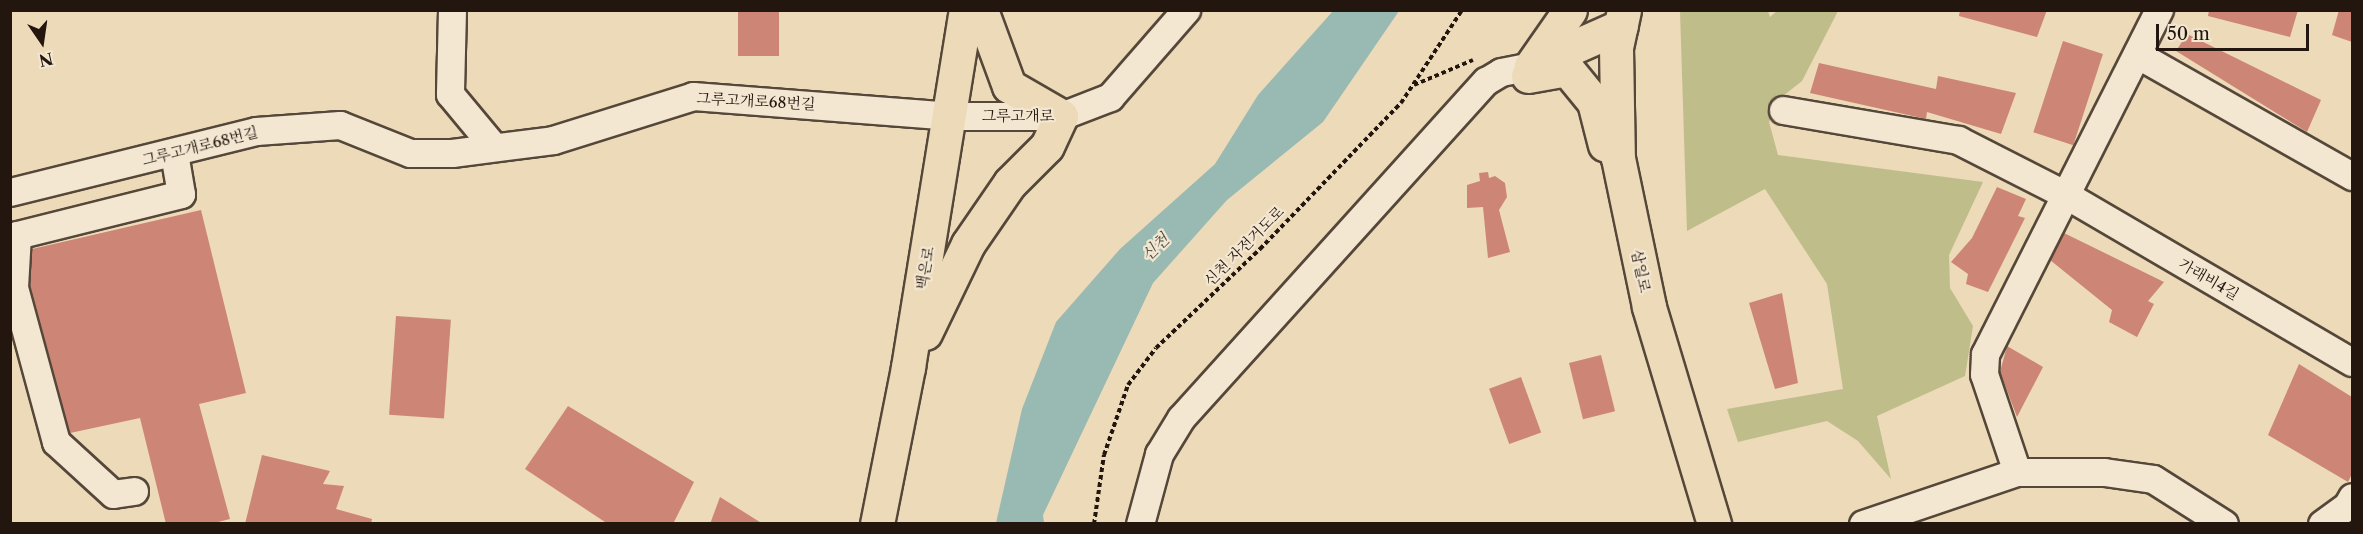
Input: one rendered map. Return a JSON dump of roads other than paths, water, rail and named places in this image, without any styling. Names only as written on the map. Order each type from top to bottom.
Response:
[{"type":"main road","name":"백은로","points":[[877,524],[908,367],[951,116],[966,10]]},
{"type":"main road","points":[[908,367],[968,244],[1010,183],[1047,146],[1061,116],[1009,86],[981,10]]},
{"type":"main road","points":[[1529,71],[1570,10]]},
{"type":"main road","points":[[1529,71],[1622,18]]},
{"type":"main road","name":"삼일로","points":[[1622,18],[1616,48],[1618,158],[1649,307],[1714,524]]},
{"type":"main road","points":[[1529,71],[1567,69],[1594,102],[1629,212]]},
{"type":"street","points":[[452,10],[450,94],[494,147]]},
{"type":"street","name":"그루고개로","points":[[951,116],[1061,116],[1110,97],[1186,10]]},
{"type":"street","points":[[2017,472],[1984,374],[1985,354],[2159,10]]},
{"type":"street","points":[[2138,55],[2352,176]]},
{"type":"street","points":[[1140,524],[1159,454],[1181,417],[1486,81],[1501,72],[1529,71]]},
{"type":"street","name":"그루고개로68번길","points":[[10,192],[256,131],[340,125],[410,153],[452,153],[553,140],[693,96],[951,116]]},
{"type":"street","name":"가래비4길","points":[[1783,110],[1959,140],[2066,195],[2352,363]]},
{"type":"street","points":[[134,491],[113,494],[56,442],[14,287],[17,235],[181,194],[174,153]]},
{"type":"street","points":[[1863,524],[2017,472],[2104,472],[2153,480],[2224,524]]},
{"type":"street","points":[[2322,524],[2348,506],[2352,497]]},
{"type":"water","name":"신천","points":[[1333,11],[1399,11],[1323,122],[1227,200],[1153,283],[1043,515],[1044,523],[996,523],[1022,409],[1056,322],[1120,249],[1215,164],[1258,95]]}]
